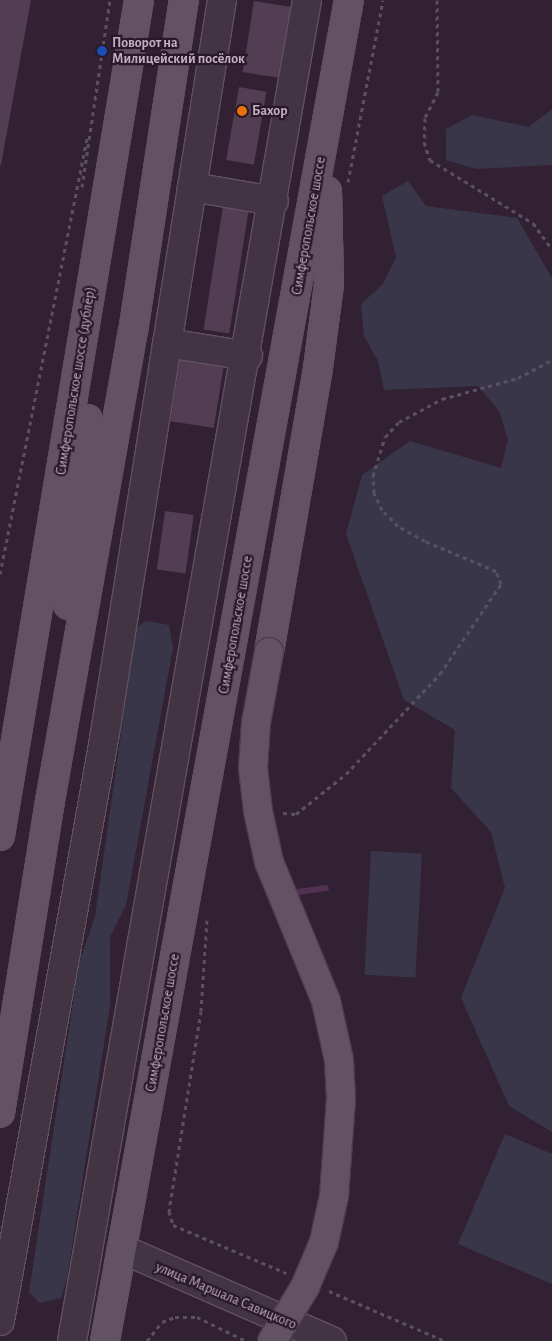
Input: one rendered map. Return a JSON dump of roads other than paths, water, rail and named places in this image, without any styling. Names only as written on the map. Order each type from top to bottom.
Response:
[{"type":"main road","name":"Симферопольское шоссе (дублёр)","points":[[0,836],[139,0]]},
{"type":"main road","points":[[129,56],[154,0]]},
{"type":"main road","points":[[0,1114],[50,801],[133,332],[184,0]]},
{"type":"main road","name":"Симферопольское шоссе","points":[[122,1249],[349,0]]},
{"type":"main road","points":[[50,801],[80,479],[110,252],[115,142]]},
{"type":"main road","points":[[272,1341],[305,1287],[324,1242],[334,1196],[341,1099],[339,1060],[326,1001],[268,862],[258,811],[253,768],[256,723],[270,652],[328,285],[324,145]]},
{"type":"main road","points":[[105,1341],[122,1249]]},
{"type":"street","points":[[0,1321],[104,739],[222,0]]},
{"type":"street","points":[[72,1341],[248,356],[307,0]]},
{"type":"street","points":[[192,187],[274,201]]},
{"type":"street","points":[[167,343],[248,356]]},
{"type":"street","name":"улица Маршала Савицкого","points":[[122,1249],[332,1341]]},
{"type":"waterway","points":[[298,892],[326,888]]},
{"type":"place","name":"Поворот на Милицейский посёлок","points":[[102,51]]},
{"type":"place","name":"Бахор","points":[[242,111]]}]
